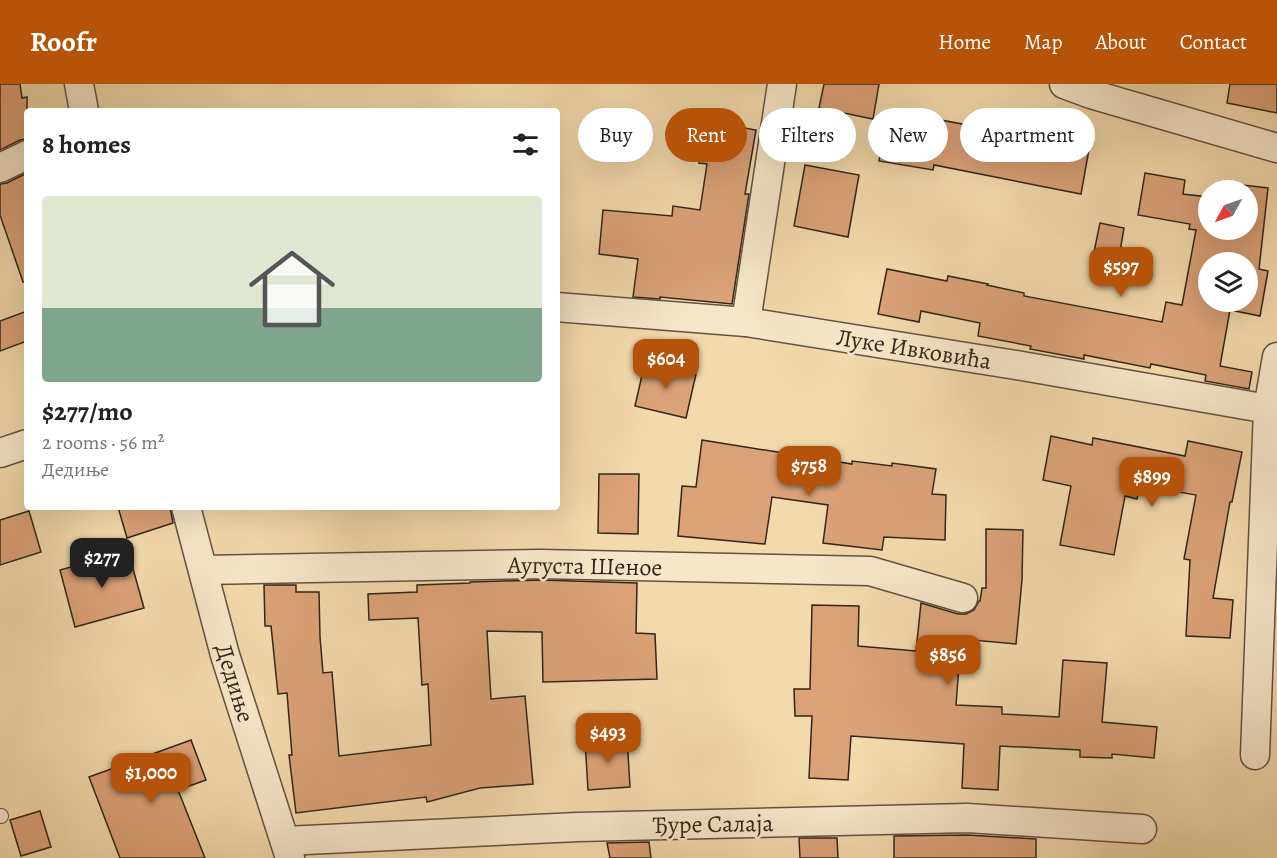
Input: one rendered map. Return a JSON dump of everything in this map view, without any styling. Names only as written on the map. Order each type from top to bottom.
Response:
[{"type":"street","points":[[78,84],[83,108]]},
{"type":"street","points":[[746,322],[782,84]]},
{"type":"street","points":[[1065,84],[1091,94],[1277,148]]},
{"type":"street","points":[[0,168],[24,156]]},
{"type":"street","name":"Луке Ивковића","points":[[560,307],[746,322],[1010,364],[1268,409]]},
{"type":"street","points":[[1255,754],[1268,409],[1277,357]]},
{"type":"street","points":[[0,453],[24,445]]},
{"type":"street","name":"Дедиње","points":[[187,510],[225,655],[287,850]]},
{"type":"street","name":"Аугуста Шеное","points":[[203,570],[540,564],[870,571],[963,597]]},
{"type":"street","name":"Ђуре Салаја","points":[[287,850],[578,828],[967,818],[1142,829]]},
{"type":"building","points":[[0,84],[20,84],[22,98],[27,97],[27,108],[24,108],[24,139],[0,150]]},
{"type":"building","points":[[824,84],[879,84],[875,108],[868,108],[868,118],[856,116],[856,108],[819,108]]},
{"type":"building","points":[[1230,84],[1277,84],[1277,113],[1227,103]]},
{"type":"building","points":[[948,121],[960,124],[960,162],[1087,162],[1081,194],[934,165],[933,170],[885,162],[948,162]]},
{"type":"building","points":[[747,128],[756,130],[745,194],[749,194],[732,304],[660,297],[660,299],[633,297],[638,259],[599,254],[603,210],[672,216],[673,206],[700,210],[707,164],[699,163],[747,162]]},
{"type":"building","points":[[805,165],[859,175],[848,237],[794,226]]},
{"type":"building","points":[[1145,173],[1185,180],[1183,194],[1198,196],[1198,240],[1258,240],[1258,187],[1268,188],[1259,269],[1268,271],[1260,316],[1240,312],[1258,312],[1258,252],[1198,252],[1198,312],[1230,312],[1220,366],[1252,372],[1249,389],[1205,381],[1206,375],[1151,364],[1150,368],[1084,355],[1084,359],[1030,349],[1031,346],[978,336],[980,323],[921,311],[919,322],[878,314],[887,269],[947,281],[948,276],[1024,293],[1024,296],[1162,322],[1166,302],[1182,305],[1196,230],[1189,229],[1190,224],[1138,215]]},
{"type":"building","points":[[24,174],[24,282],[0,215],[0,184]]},
{"type":"building","points":[[1100,223],[1124,228],[1119,257],[1094,252]]},
{"type":"building","points":[[24,312],[24,342],[0,351],[0,321]]},
{"type":"building","points":[[645,362],[696,374],[686,418],[635,406]]},
{"type":"building","points":[[1051,436],[1092,445],[1093,438],[1185,456],[1188,441],[1242,452],[1232,502],[1230,502],[1213,598],[1233,600],[1230,638],[1186,636],[1190,560],[1184,559],[1196,495],[1140,485],[1137,499],[1125,496],[1114,555],[1060,545],[1071,486],[1043,480]]},
{"type":"building","points":[[702,440],[852,464],[852,461],[892,466],[892,463],[936,469],[932,494],[946,495],[945,540],[884,537],[882,550],[823,543],[828,505],[772,497],[765,544],[678,536],[682,486],[696,487]]},
{"type":"building","points":[[599,474],[639,474],[638,534],[598,533]]},
{"type":"building","points":[[119,510],[171,510],[173,523],[127,538]]},
{"type":"building","points":[[29,511],[41,552],[0,565],[0,520]]},
{"type":"building","points":[[986,529],[1023,530],[1022,580],[1016,644],[961,639],[956,705],[1002,707],[1002,714],[1059,717],[1063,660],[1107,663],[1102,722],[1157,727],[1154,758],[1112,754],[1112,758],[1080,757],[1080,750],[1000,746],[998,790],[962,788],[964,744],[851,736],[848,780],[809,778],[812,716],[795,716],[794,689],[810,689],[812,605],[859,606],[858,646],[916,651],[921,603],[958,614],[966,614],[974,610],[980,601],[982,588],[986,588]]},
{"type":"building","points":[[128,551],[144,608],[75,627],[60,570]]},
{"type":"building","points":[[540,580],[637,583],[636,633],[655,634],[657,679],[543,682],[542,632],[487,631],[491,699],[525,696],[533,784],[480,788],[427,802],[426,797],[296,813],[289,755],[292,755],[287,693],[278,694],[271,626],[265,626],[264,585],[296,585],[296,592],[319,592],[323,673],[332,672],[339,756],[431,745],[428,684],[422,685],[418,618],[369,620],[368,594],[417,592],[417,585]]},
{"type":"building","points":[[627,737],[630,787],[588,790],[585,740]]},
{"type":"building","points":[[191,740],[206,780],[178,790],[205,858],[120,858],[89,777]]},
{"type":"building","points":[[40,811],[51,847],[21,856],[10,820]]},
{"type":"building","points":[[967,835],[1036,839],[1036,858],[894,858],[894,836]]},
{"type":"building","points":[[799,838],[837,838],[838,858],[800,858]]},
{"type":"building","points":[[649,842],[651,858],[610,858],[607,843]]}]
